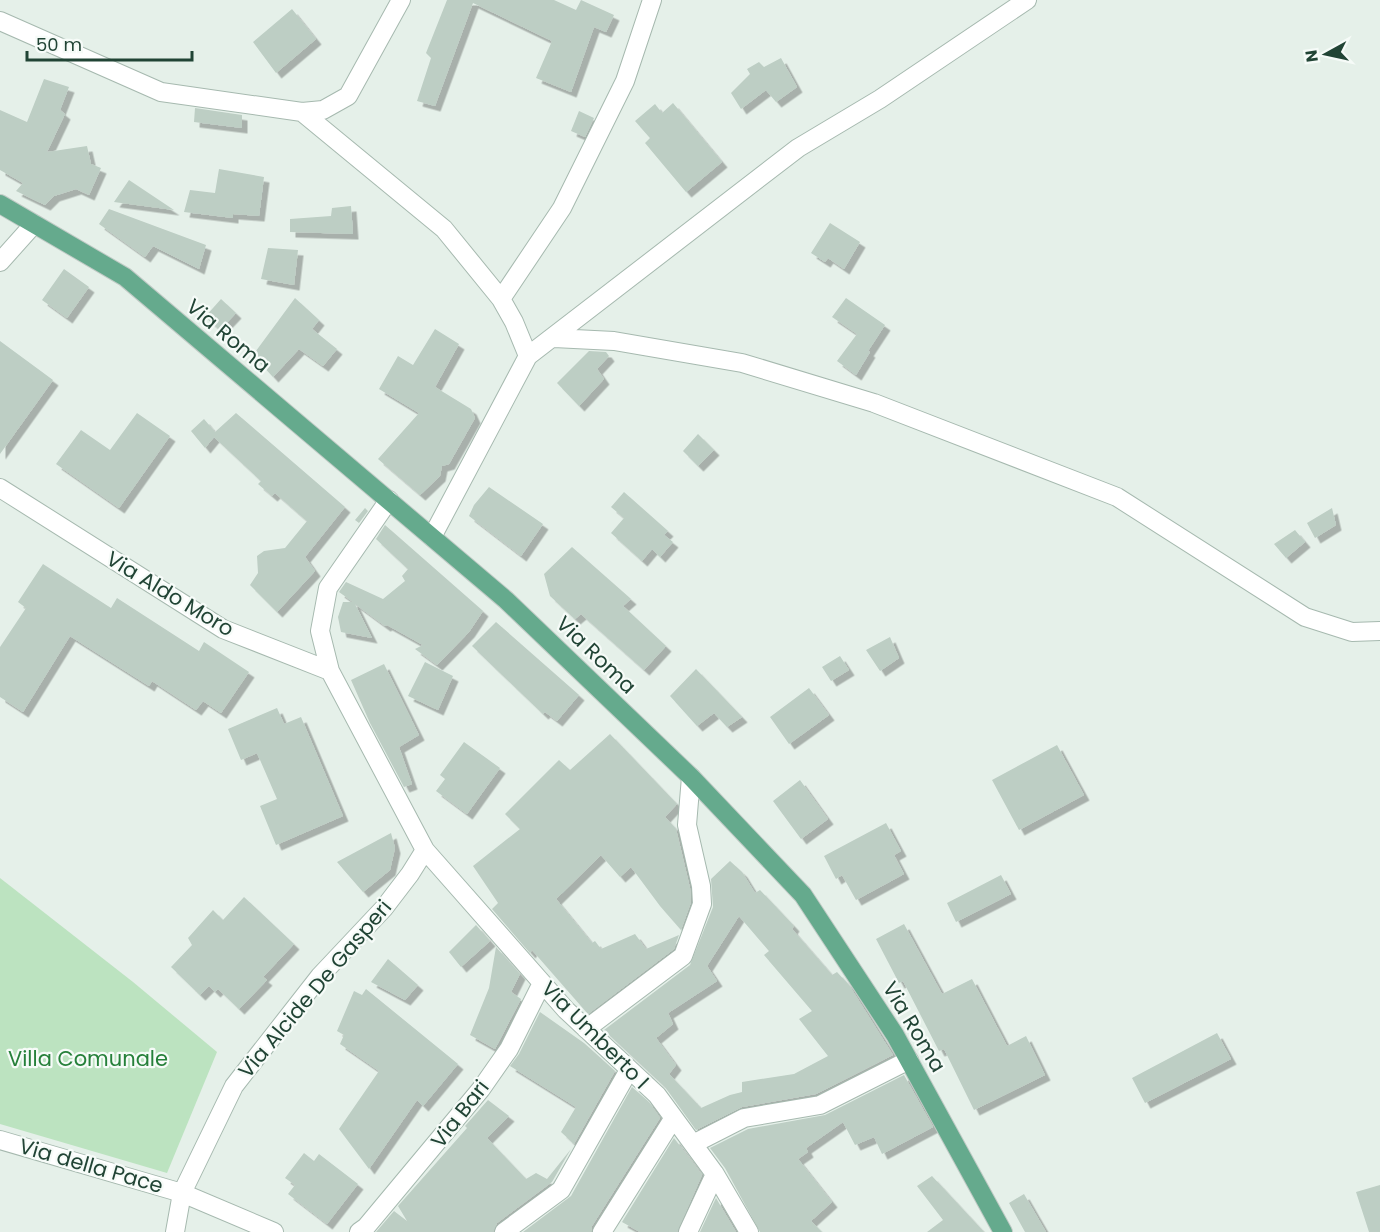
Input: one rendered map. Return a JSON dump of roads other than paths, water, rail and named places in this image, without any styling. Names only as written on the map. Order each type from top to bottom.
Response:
[{"type":"main road","name":"Via Roma","points":[[0,204],[125,278],[506,600],[692,777],[803,895],[895,1035],[1003,1232]]},
{"type":"street","points":[[0,21],[161,92],[302,112],[323,110],[348,96],[401,0]]},
{"type":"street","points":[[501,299],[562,208],[625,81],[652,0]]},
{"type":"street","points":[[432,537],[528,356],[798,148],[880,99],[1027,0]]},
{"type":"street","points":[[302,112],[444,229],[501,299],[514,322],[528,356]]},
{"type":"street","points":[[0,262],[34,224]]},
{"type":"street","points":[[554,338],[614,341],[742,363],[874,403],[1117,497],[1305,617],[1352,632],[1380,631]]},
{"type":"street","name":"Via Aldo Moro","points":[[0,488],[223,629],[330,671]]},
{"type":"street","points":[[388,500],[328,588],[320,631],[330,671],[425,850]]},
{"type":"street","points":[[586,1029],[683,956],[702,904],[701,886],[687,825],[692,777]]},
{"type":"street","name":"Via Umberto I","points":[[425,850],[542,983],[586,1029],[657,1095],[715,1174],[749,1232]]},
{"type":"street","name":"Via Alcide De Gasperi","points":[[175,1232],[182,1193],[234,1086],[320,976],[384,908],[411,874],[425,850]]},
{"type":"street","name":"Via Bari","points":[[366,1230],[481,1089],[509,1049],[542,983]]},
{"type":"street","points":[[693,1144],[744,1118],[820,1105],[909,1060]]},
{"type":"street","points":[[504,1232],[561,1190],[629,1070]]},
{"type":"street","points":[[602,1232],[673,1119]]},
{"type":"street","name":"Via della Pace","points":[[0,1140],[182,1193],[274,1232]]},
{"type":"street","points":[[688,1232],[715,1174]]},
{"type":"park label","name":"Villa Comunale","points":[[88,1059]]}]
